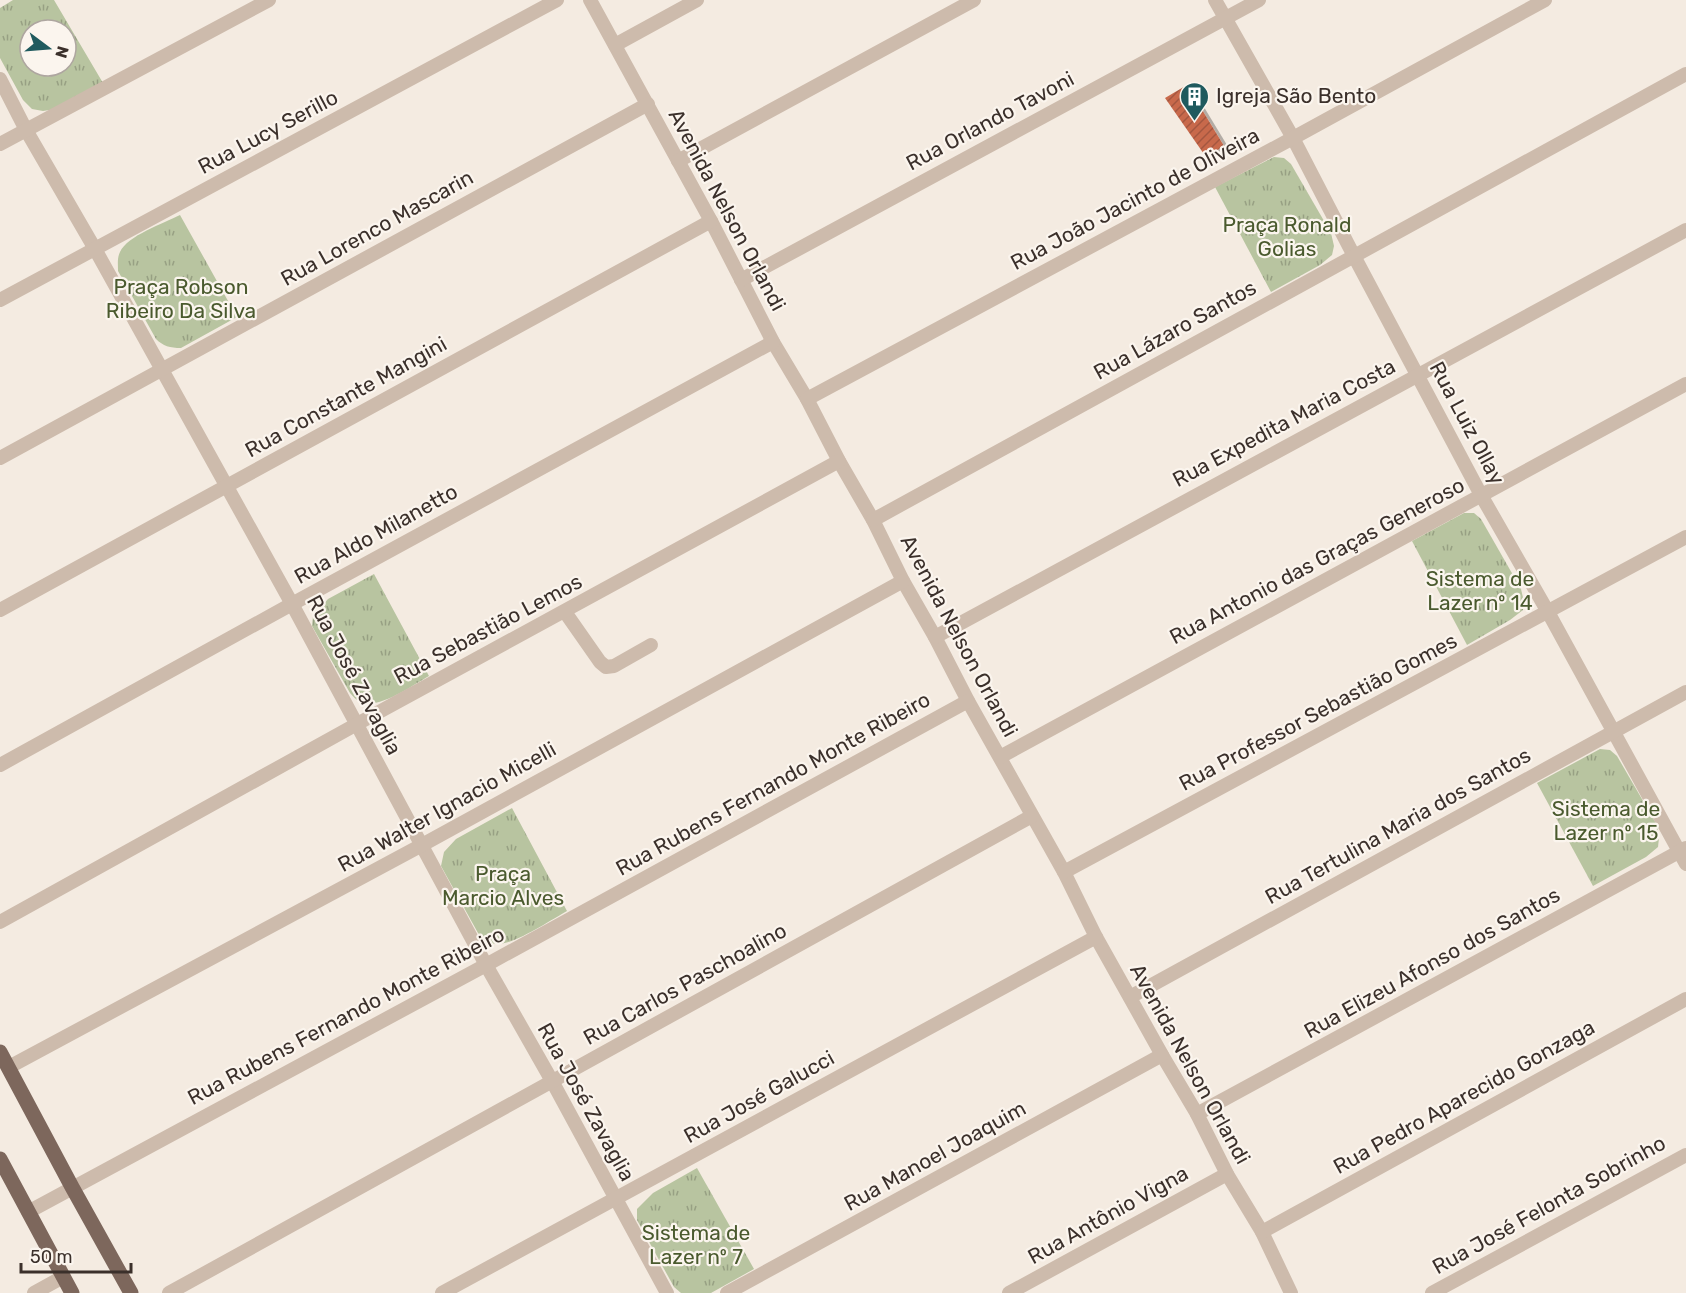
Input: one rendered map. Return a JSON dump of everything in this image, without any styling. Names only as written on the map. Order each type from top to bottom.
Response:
[{"type":"main road","points":[[0,1052],[131,1293]]},
{"type":"main road","points":[[0,1159],[72,1293]]},
{"type":"street","points":[[0,144],[269,0]]},
{"type":"street","name":"Rua Lucy Serillo","points":[[0,300],[556,0]]},
{"type":"street","name":"Avenida Nelson Orlandi","points":[[590,0],[711,221],[773,342],[873,520],[903,582],[1064,872],[1096,938],[1262,1233],[1290,1293]]},
{"type":"street","points":[[615,45],[697,0]]},
{"type":"street","points":[[678,161],[974,0]]},
{"type":"street","name":"Rua Luiz Ollay","points":[[1215,0],[1293,138],[1481,495],[1684,854]]},
{"type":"street","name":"Rua Orlando Tavoni","points":[[741,280],[1259,0]]},
{"type":"street","name":"Rua João Jacinto de Oliveira","points":[[807,399],[1545,0]]},
{"type":"street","name":"Rua Lázaro Santos","points":[[873,520],[1686,74]]},
{"type":"street","name":"Rua José Zavaglia","points":[[0,79],[26,130],[227,487],[667,1293]]},
{"type":"street","name":"Rua Lorenco Mascarin","points":[[0,458],[648,104]]},
{"type":"street","name":"Rua Constante Mangini","points":[[0,610],[711,221]]},
{"type":"street","name":"Rua Expedita Maria Costa","points":[[934,637],[1686,230]]},
{"type":"street","name":"Rua Aldo Milanetto","points":[[0,765],[773,342]]},
{"type":"street","name":"Rua Antonio das Graças Generoso","points":[[1000,757],[1686,384]]},
{"type":"street","name":"Rua Sebastião Lemos","points":[[0,922],[839,461]]},
{"type":"street","name":"Rua Professor Sebastião Gomes","points":[[1064,872],[1686,537]]},
{"type":"street","name":"Rua Walter Ignacio Micelli","points":[[9,1067],[422,845],[903,582]]},
{"type":"street","points":[[565,612],[600,662],[606,667],[614,666],[651,645]]},
{"type":"street","name":"Rua Tertulina Maria dos Santos","points":[[1130,997],[1686,692]]},
{"type":"street","name":"Rua Rubens Fernando Monte Ribeiro","points":[[28,1212],[968,701]]},
{"type":"street","name":"Rua Carlos Paschoalino","points":[[170,1293],[1032,816]]},
{"type":"street","name":"Rua Elizeu Afonso dos Santos","points":[[1197,1114],[1684,854]]},
{"type":"street","name":"Rua José Galucci","points":[[442,1293],[1096,938]]},
{"type":"street","name":"Rua Pedro Aparecido Gonzaga","points":[[1262,1233],[1686,999]]},
{"type":"street","name":"Rua Manoel Joaquim","points":[[727,1293],[1162,1056]]},
{"type":"street","name":"Rua José Felonta Sobrinho","points":[[1432,1293],[1686,1155]]},
{"type":"street","name":"Rua Antônio Vigna","points":[[1009,1293],[1227,1174]]},
{"type":"street","points":[[34,1293],[63,1277]]},
{"type":"green space","points":[[13,0],[54,0],[65,18],[18,18],[18,78],[78,78],[78,41],[103,83],[56,109],[43,111],[32,109],[23,100],[0,58],[0,8]]},
{"type":"green space","name":"Praça Ronald Golias","points":[[1274,157],[1284,158],[1291,164],[1331,233],[1334,246],[1332,255],[1320,265],[1271,292],[1215,187]]},
{"type":"green space","name":"Praça Robson Ribeiro Da Silva","points":[[180,215],[237,317],[181,348],[173,348],[156,339],[118,271],[118,257],[130,241],[147,230]]},
{"type":"green space","name":"Sistema de Lazer nº 14","points":[[1464,513],[1474,513],[1481,519],[1521,589],[1524,602],[1523,610],[1510,620],[1467,645],[1412,541]]},
{"type":"green space","points":[[374,574],[429,676],[386,700],[368,704],[359,701],[350,693],[312,626],[313,616],[328,599]]},
{"type":"green space","name":"Sistema de Lazer nº 15","points":[[1600,749],[1610,750],[1617,756],[1657,825],[1659,838],[1658,847],[1646,857],[1593,886],[1537,783]]},
{"type":"green space","name":"Praça Marcio Alves","points":[[512,808],[567,911],[523,936],[495,944],[487,941],[478,933],[441,866],[444,852],[456,839]]},
{"type":"green space","name":"Sistema de Lazer nº 7","points":[[697,1168],[754,1269],[711,1293],[681,1293],[674,1287],[637,1220],[637,1209],[653,1193]]},
{"type":"building","name":"Igreja São Bento","points":[[1187,85],[1224,146],[1206,157],[1165,98]]},
{"type":"place","name":"Igreja São Bento","points":[[1195,122]]}]
